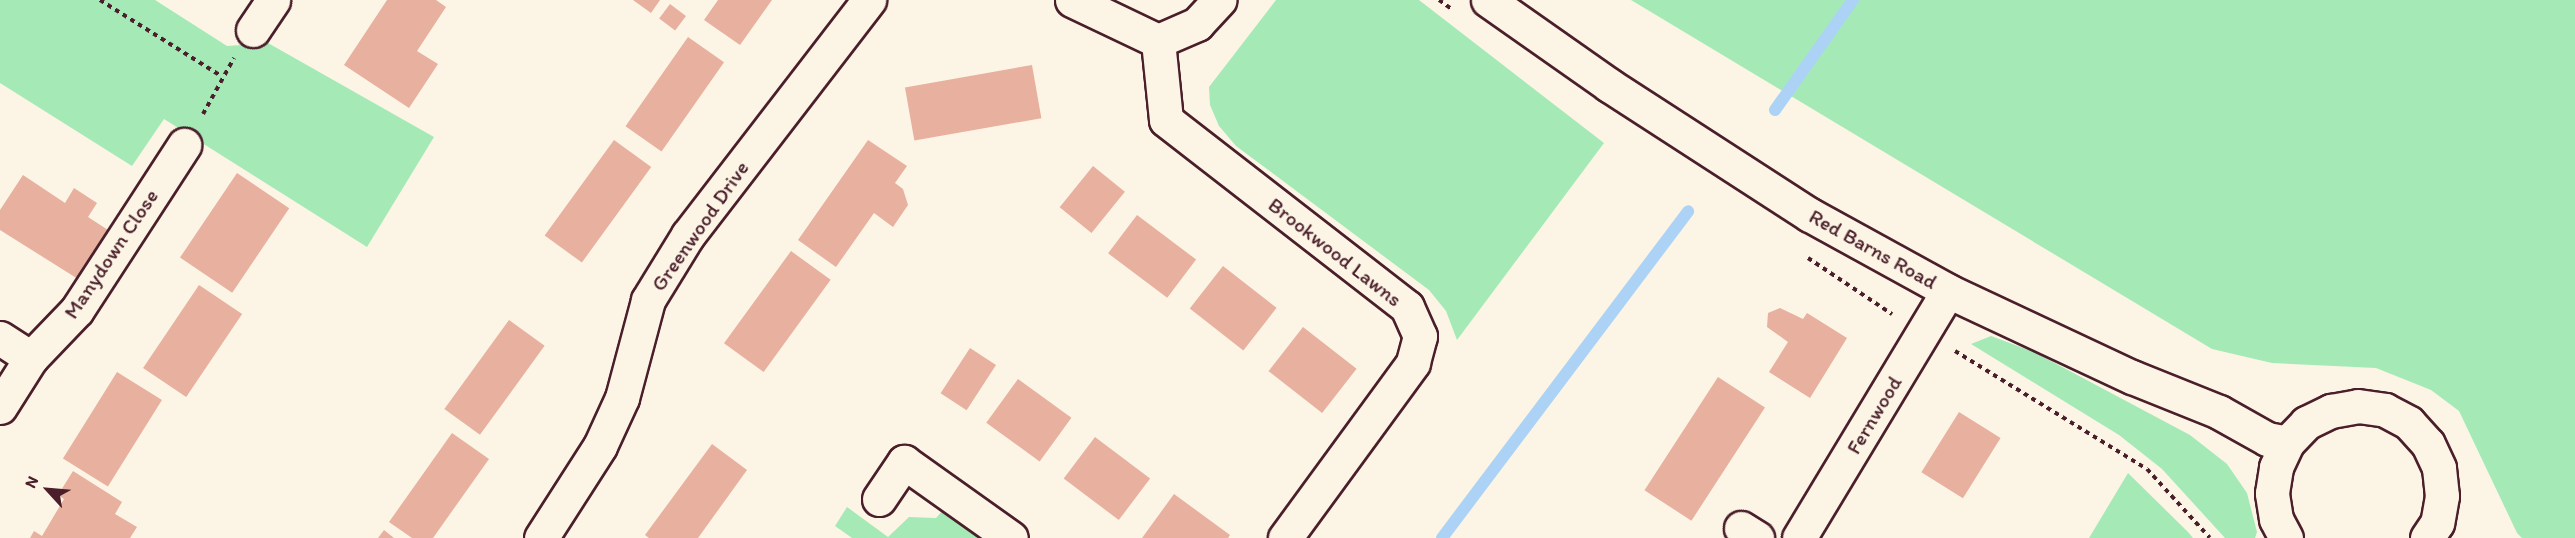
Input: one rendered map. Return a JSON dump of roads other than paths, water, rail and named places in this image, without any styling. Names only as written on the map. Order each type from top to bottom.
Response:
[{"type":"street","points":[[254,30],[273,0]]},
{"type":"street","name":"Greenwood Drive","points":[[541,538],[600,446],[622,398],[648,300],[688,236],[869,0]]},
{"type":"street","points":[[1072,0],[1158,41],[1197,24],[1220,0]]},
{"type":"street","name":"Red Barns Road","points":[[1488,0],[1609,85],[1810,215],[1948,291],[2132,377],[2219,412],[2267,439],[2287,443]]},
{"type":"street","name":"Brookwood Lawns","points":[[1158,41],[1166,120],[1407,308],[1420,336],[1413,363],[1286,538]]},
{"type":"street","name":"Manydown Close","points":[[0,406],[31,358],[77,310],[184,145]]},
{"type":"street","name":"Fernwood","points":[[1799,538],[1948,291]]},
{"type":"street","points":[[0,338],[31,358]]},
{"type":"street","points":[[2284,536],[2272,493],[2276,466],[2287,443],[2306,423],[2331,411],[2358,406],[2385,410],[2409,423],[2428,444],[2439,468],[2442,496],[2437,523],[2427,538]]},
{"type":"street","points":[[879,499],[904,462],[1011,538]]},
{"type":"waterway","points":[[1775,110],[1853,0]]},
{"type":"waterway","points":[[1442,538],[1688,211]]}]
